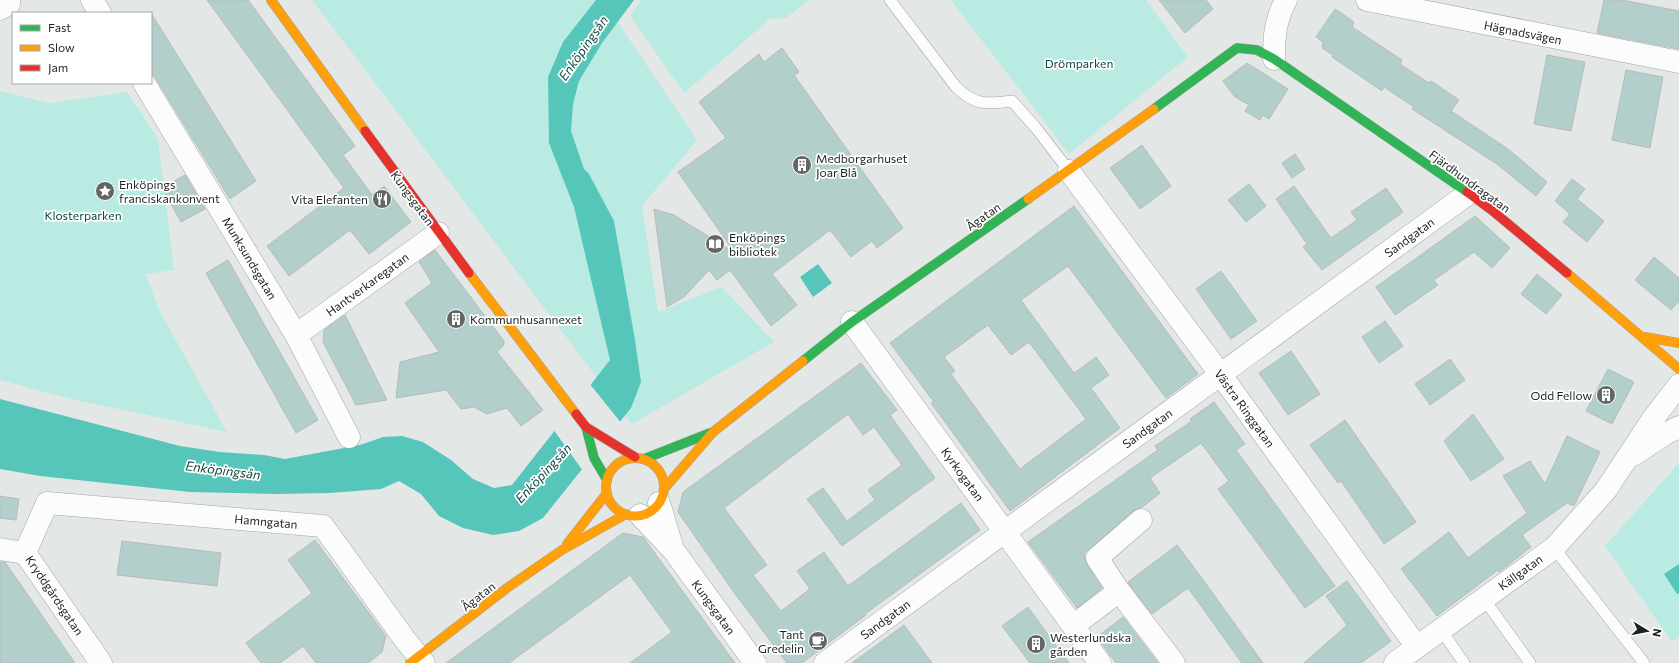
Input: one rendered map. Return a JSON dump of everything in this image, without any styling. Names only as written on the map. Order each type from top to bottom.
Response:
[{"type":"street","points":[[0,8],[9,4],[9,0]]},
{"type":"street","points":[[92,0],[99,12]]},
{"type":"street","name":"Kungsgatan","points":[[271,0],[438,233],[586,427]]},
{"type":"street","points":[[1274,59],[1274,33],[1279,13],[1286,0]]},
{"type":"street","name":"Hägnadsvägen","points":[[1367,0],[1679,62]]},
{"type":"street","name":"Ågatan","points":[[418,661],[507,588],[562,550],[633,515],[649,512],[713,432],[852,322],[1069,172],[1237,48],[1248,47],[1261,51],[1274,59]]},
{"type":"street","name":"Fjärdhundragatan","points":[[1274,59],[1469,193],[1494,212],[1679,369]]},
{"type":"street","name":"Munksundsgatan","points":[[145,84],[296,335],[349,437]]},
{"type":"street","name":"Västra Ringgatan","points":[[1069,172],[1221,375],[1417,647]]},
{"type":"street","name":"Sandgatan","points":[[825,663],[1469,193]]},
{"type":"street","name":"Hantverkaregatan","points":[[296,335],[438,233]]},
{"type":"street","name":"Kyrkogatan","points":[[852,322],[1100,663]]},
{"type":"street","points":[[1642,337],[1679,343]]},
{"type":"street","name":"Källgatan","points":[[1395,663],[1554,548],[1606,490],[1652,420],[1679,385]]},
{"type":"street","points":[[586,427],[611,441],[635,458]]},
{"type":"street","points":[[586,427],[594,458],[606,480],[608,498],[614,507],[621,512],[633,515]]},
{"type":"street","name":"Källgatan","points":[[1625,460],[1665,434],[1679,427]]},
{"type":"street","name":"Ågatan","points":[[606,480],[610,471],[625,459],[644,459],[713,432]]},
{"type":"street","points":[[644,459],[653,464],[663,479],[661,496]]},
{"type":"street","name":"Ågatan","points":[[562,550],[607,493]]},
{"type":"street","name":"Kungsgatan","points":[[661,496],[674,551]]},
{"type":"street","name":"Kryddgårdsgatan","points":[[47,503],[25,553],[101,663]]},
{"type":"street","name":"Hamngatan","points":[[47,503],[323,526],[406,641],[418,661]]},
{"type":"street","name":"Kungsgatan","points":[[633,515],[674,551],[755,663]]},
{"type":"street","points":[[1141,520],[1097,558],[1119,591],[1174,663]]},
{"type":"street","points":[[0,549],[25,553]]},
{"type":"street","points":[[1073,626],[1119,591]]},
{"type":"lane","points":[[890,0],[956,87],[966,97],[983,103],[1012,101],[1036,128],[1069,172]]},
{"type":"lane","points":[[1554,548],[1644,663]]},
{"type":"lane","points":[[1484,599],[1530,663]]},
{"type":"lane","points":[[1441,630],[1464,663]]},
{"type":"green space","points":[[312,0],[603,0],[697,140],[642,206],[658,312],[722,287],[774,342],[632,424]]},
{"type":"green space","points":[[642,0],[809,0],[786,18],[770,19],[684,93],[630,16]]},
{"type":"green space","name":"Drömparken","points":[[951,0],[1146,0],[1188,57],[1069,154]]},
{"type":"green space","name":"Klosterparken","points":[[0,91],[50,103],[127,92],[158,139],[174,270],[146,274],[159,310],[227,432],[71,399],[0,380]]},
{"type":"green space","points":[[1679,463],[1679,636],[1672,642],[1605,546]]},
{"type":"water","name":"Enköpingsån","points":[[596,0],[634,0],[602,43],[579,81],[573,104],[571,131],[584,169],[589,174],[614,221],[641,382],[631,408],[543,518],[519,531],[493,535],[463,528],[439,516],[421,494],[399,481],[381,489],[330,493],[276,494],[190,492],[40,476],[0,469],[0,399],[180,446],[220,452],[264,455],[285,459],[360,445],[383,437],[402,436],[423,442],[451,460],[473,479],[494,488],[512,485],[610,360],[574,207],[549,143],[548,77],[563,42]]},
{"type":"water","points":[[818,264],[832,283],[813,297],[800,277]]},
{"type":"water","points":[[1679,564],[1679,593],[1677,594],[1664,574]]},
{"type":"pier","points":[[589,383],[622,424],[583,471],[553,429]]},
{"type":"building","points":[[207,0],[248,0],[355,146],[343,155],[372,195],[384,186],[411,222],[369,254],[350,230],[289,276],[267,246],[344,188]]},
{"type":"building","points":[[1159,0],[1206,0],[1213,9],[1185,33]]},
{"type":"building","points":[[1604,0],[1622,0],[1679,11],[1679,49],[1597,33]]},
{"type":"building","points":[[1335,9],[1354,22],[1352,27],[1402,60],[1400,64],[1429,83],[1431,81],[1459,100],[1451,111],[1508,149],[1547,182],[1536,196],[1497,164],[1412,109],[1414,107],[1384,87],[1382,91],[1332,57],[1333,55],[1322,48],[1323,42],[1316,37]]},
{"type":"building","points":[[152,15],[256,181],[230,199],[152,74]]},
{"type":"building","points":[[782,48],[799,72],[794,75],[903,228],[877,248],[872,241],[851,257],[830,230],[772,274],[797,305],[771,326],[730,270],[717,280],[709,270],[684,297],[667,307],[654,209],[674,215],[735,253],[678,172],[726,138],[699,102],[759,54],[764,62]]},
{"type":"building","points":[[1547,55],[1585,62],[1571,131],[1534,124]]},
{"type":"building","points":[[1247,63],[1288,89],[1269,119],[1263,115],[1260,120],[1245,111],[1249,105],[1235,97],[1223,81]]},
{"type":"building","points":[[1626,70],[1663,77],[1650,148],[1612,140]]},
{"type":"building","points":[[1142,145],[1171,186],[1140,209],[1110,168]]},
{"type":"building","points":[[1295,154],[1305,169],[1292,178],[1282,163]]},
{"type":"building","points":[[185,175],[205,209],[181,222],[162,188]]},
{"type":"building","points":[[1572,179],[1585,189],[1577,199],[1604,221],[1587,242],[1563,222],[1570,214],[1555,201]]},
{"type":"building","points":[[1249,184],[1266,206],[1246,222],[1228,200]]},
{"type":"building","points":[[1294,186],[1331,238],[1357,220],[1351,212],[1386,188],[1403,212],[1322,270],[1303,247],[1307,244],[1276,199]]},
{"type":"building","points":[[1074,206],[1198,374],[1166,398],[1068,266],[1021,300],[1074,373],[1096,357],[1109,375],[1091,388],[1120,428],[1010,511],[931,403],[934,402],[890,343]],"holes":[[[988,325],[1011,355],[1029,342],[1086,419],[1020,469],[951,374],[955,371],[944,357]]]},
{"type":"building","points":[[1475,216],[1510,248],[1492,268],[1474,252],[1434,280],[1438,285],[1395,315],[1376,287]]},
{"type":"building","name":"Kommunhusannexet","points":[[435,250],[504,341],[504,345],[497,352],[543,410],[521,426],[507,408],[487,414],[474,407],[461,409],[446,390],[396,398],[400,362],[439,352],[405,303],[432,283],[419,262]]},
{"type":"building","points":[[1654,257],[1679,278],[1679,301],[1671,310],[1635,280]]},
{"type":"building","points":[[228,260],[318,420],[296,433],[206,273]]},
{"type":"building","points":[[1221,271],[1257,321],[1231,339],[1196,289]]},
{"type":"building","points":[[1537,274],[1562,295],[1546,314],[1521,294]]},
{"type":"building","points":[[345,315],[387,400],[356,405],[323,342],[324,330]]},
{"type":"building","points":[[1385,321],[1403,346],[1379,363],[1362,337]]},
{"type":"building","points":[[1291,351],[1320,394],[1288,415],[1259,373]]},
{"type":"building","points":[[1450,359],[1465,380],[1430,405],[1415,384]]},
{"type":"building","points":[[861,363],[897,410],[890,415],[935,478],[842,546],[807,499],[823,488],[847,521],[875,500],[868,490],[902,465],[874,427],[863,435],[848,414],[724,508],[767,565],[753,575],[781,611],[810,589],[797,571],[824,552],[848,586],[961,503],[980,530],[865,614],[866,615],[802,663],[787,663],[733,591],[678,512],[683,492]]},
{"type":"building","name":"Odd Fellow","points":[[1608,369],[1634,382],[1612,424],[1586,411]]},
{"type":"building","points":[[1214,402],[1245,444],[1236,450],[1335,586],[1305,608],[1218,489],[1229,481],[1201,443],[1150,478],[1160,493],[1141,508],[1133,511],[1084,554],[1087,565],[1102,588],[1077,608],[1028,542],[1158,450],[1155,446],[1192,421],[1190,419]]},
{"type":"building","points":[[1473,414],[1504,459],[1471,481],[1444,441]]},
{"type":"building","points":[[1345,420],[1416,522],[1384,544],[1341,481],[1338,483],[1310,445]]},
{"type":"building","points":[[1567,436],[1600,452],[1574,506],[1567,503],[1522,535],[1531,547],[1499,572],[1498,570],[1437,616],[1401,569],[1449,532],[1468,558],[1527,513],[1503,476],[1530,461],[1545,484]]},
{"type":"building","points":[[0,496],[19,499],[16,520],[0,518]]},
{"type":"building","points":[[623,533],[643,537],[735,663],[630,663],[672,632],[630,575],[509,663],[446,663]]},
{"type":"building","points":[[315,540],[386,636],[382,652],[368,663],[316,663],[303,646],[280,663],[261,663],[246,643],[312,593],[288,560]]},
{"type":"building","points":[[122,541],[221,553],[217,586],[117,575]]},
{"type":"building","points":[[1177,545],[1263,663],[1242,663],[1188,588],[1152,614],[1129,584],[1128,582]]},
{"type":"building","points":[[0,562],[5,562],[75,663],[0,663]]},
{"type":"building","points":[[1347,581],[1391,641],[1361,663],[1304,663],[1347,625],[1326,596]]},
{"type":"building","name":"Westerlundska gården","points":[[1028,607],[1069,663],[1030,663],[1002,626]]},
{"type":"building","points":[[1123,617],[1158,663],[1116,663],[1097,637]]},
{"type":"building","points":[[904,625],[932,663],[852,663]]},
{"type":"traffic: fast","points":[[1154,109],[1237,48],[1257,50],[1274,59],[1467,192]]},
{"type":"traffic: fast","points":[[803,361],[852,322],[1028,199]]},
{"type":"traffic: fast","points":[[586,427],[594,458],[607,480]]},
{"type":"traffic: fast","points":[[644,459],[710,433]]},
{"type":"traffic: slow","points":[[271,0],[365,131]]},
{"type":"traffic: slow","points":[[1028,199],[1154,109]]},
{"type":"traffic: slow","points":[[469,273],[576,414]]},
{"type":"traffic: slow","points":[[1567,273],[1679,369]]},
{"type":"traffic: slow","points":[[1645,337],[1679,343]]},
{"type":"traffic: slow","points":[[664,489],[713,432],[803,361]]},
{"type":"traffic: slow","points":[[635,458],[646,460],[659,471],[662,476],[664,487],[662,498],[651,511],[646,514],[635,516],[624,514],[611,503],[608,498],[606,487],[608,476],[619,463],[624,460],[635,458]]},
{"type":"traffic: slow","points":[[567,544],[607,493]]},
{"type":"traffic: slow","points":[[410,663],[507,588],[562,550],[626,514]]},
{"type":"traffic: jam","points":[[365,131],[469,273]]},
{"type":"traffic: jam","points":[[1467,192],[1494,212],[1567,273]]},
{"type":"traffic: jam","points":[[576,414],[586,427],[635,457]]},
{"type":"place","name":"Medborgarhuset Joar Blå","points":[[802,165]]},
{"type":"place","name":"Enköpings franciskankonvent","points":[[105,191]]},
{"type":"place","name":"Vita Elefanten","points":[[382,199]]},
{"type":"place","name":"Enköpings bibliotek","points":[[715,244]]},
{"type":"place","name":"Kommunhusannexet","points":[[456,319]]},
{"type":"place","name":"Odd Fellow","points":[[1606,395]]},
{"type":"place","name":"Tant Gredelin","points":[[818,641]]},
{"type":"place","name":"Westerlundska gården","points":[[1036,644]]}]
